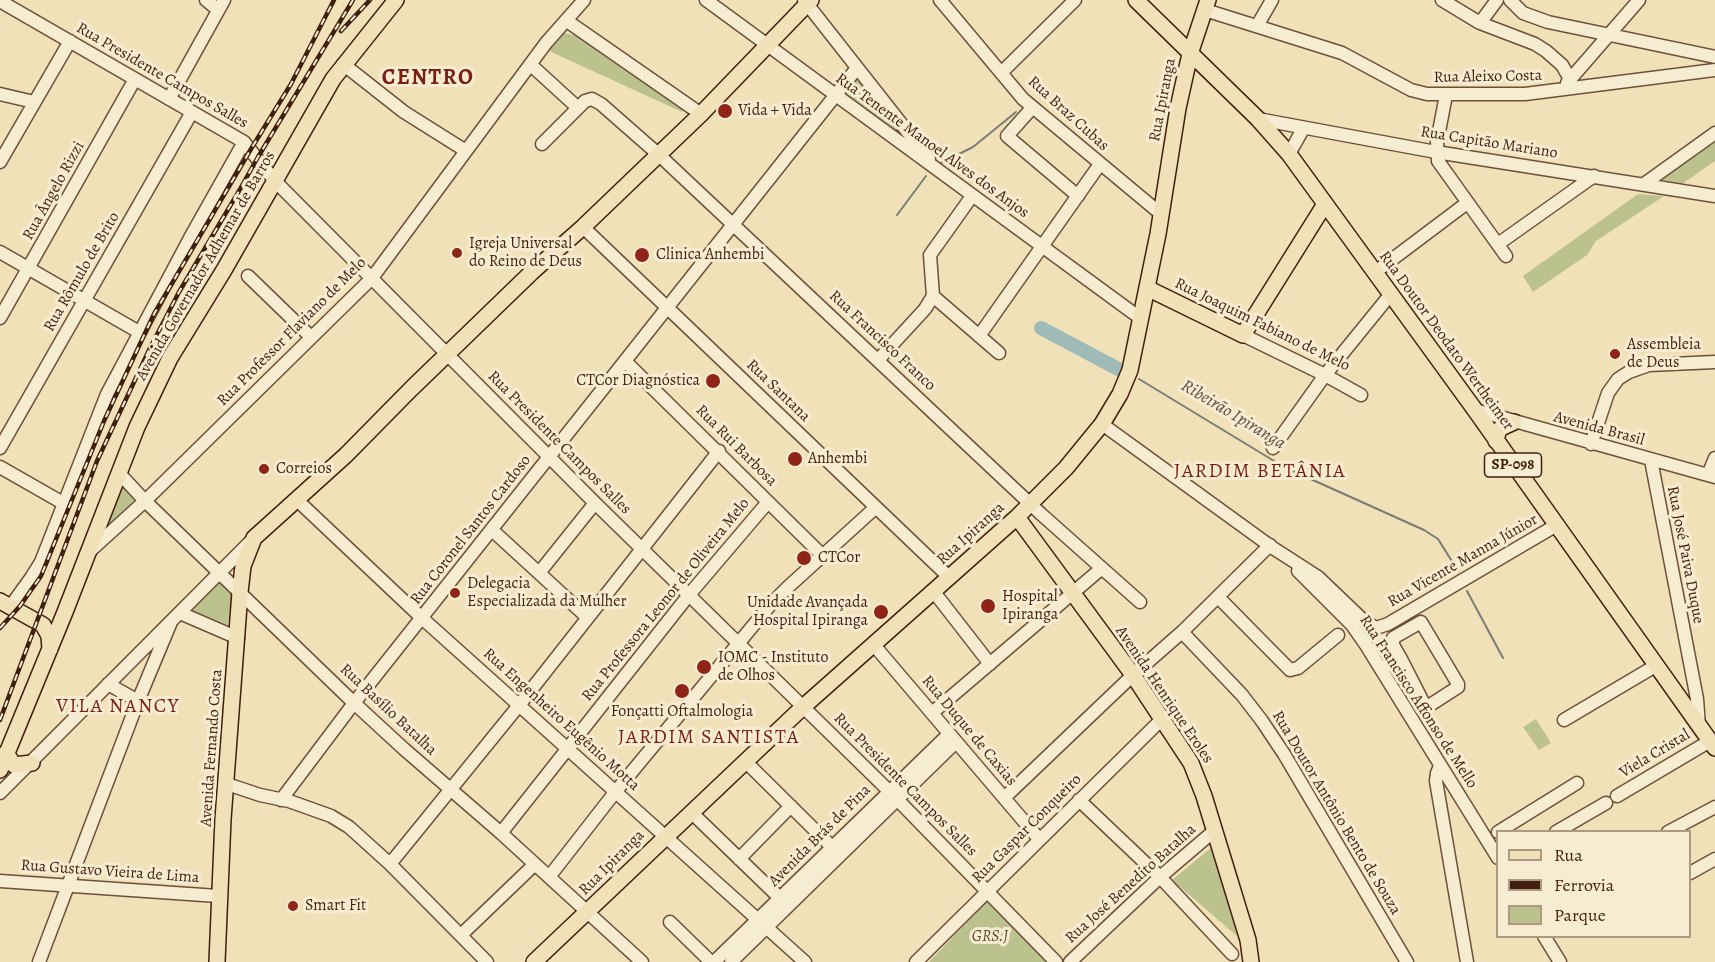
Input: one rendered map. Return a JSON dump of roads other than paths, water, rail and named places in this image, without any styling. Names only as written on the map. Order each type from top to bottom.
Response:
[{"type":"main road","name":"Avenida Governador Adhemar de Barros","points":[[0,770],[137,427],[170,358],[327,89],[343,64],[396,0]]},
{"type":"main road","name":"Rua Doutor Deodato Wertheimer","points":[[1136,0],[1258,119],[1288,154],[1475,410],[1555,526],[1699,726]]},
{"type":"main road","points":[[254,538],[369,434],[532,272],[583,227],[701,114],[807,1]]},
{"type":"main road","name":"Rua Ipiranga","points":[[534,962],[803,707],[1017,517],[1066,468],[1102,424],[1128,376],[1147,288],[1190,54],[1206,5]]},
{"type":"main road","points":[[1243,335],[1325,204]]},
{"type":"main road","name":"Rua Joaquim Fabiano de Melo","points":[[1147,288],[1243,335]]},
{"type":"main road","points":[[1496,441],[1501,428],[1514,422]]},
{"type":"main road","name":"Avenida Henrique Eroles","points":[[1017,517],[1133,675],[1195,771],[1250,950],[1258,962]]},
{"type":"main road","name":"Avenida Fernando Costa","points":[[217,962],[218,896],[240,592],[243,566],[254,538]]},
{"type":"main road","points":[[6,601],[47,617],[65,612]]},
{"type":"main road","points":[[6,601],[43,625],[49,636],[50,649]]},
{"type":"main road","name":"SP-098","points":[[1699,726],[1712,745]]},
{"type":"main road","points":[[6,753],[14,765],[32,763]]},
{"type":"street","points":[[169,99],[221,5],[206,0]]},
{"type":"street","name":"Rua Professor Flaviano de Melo","points":[[88,552],[144,501],[372,278],[544,47],[584,0]]},
{"type":"street","name":"Rua Braz Cubas","points":[[940,0],[1032,108],[1161,214]]},
{"type":"street","points":[[1001,73],[1075,0]]},
{"type":"street","points":[[1257,26],[1272,0]]},
{"type":"street","points":[[1442,0],[1480,23],[1541,48],[1562,65],[1570,79]]},
{"type":"street","points":[[1480,23],[1497,0]]},
{"type":"street","points":[[1510,0],[1523,13],[1536,18],[1715,57]]},
{"type":"street","points":[[1560,91],[1639,0]]},
{"type":"street","name":"Rua Tenente Manoel Alves dos Anjos","points":[[711,1],[767,46],[1140,318]]},
{"type":"street","points":[[807,1],[857,68],[942,174]]},
{"type":"street","name":"Rua Presidente Campos Salles","points":[[7,2],[244,142],[275,181],[549,458],[893,795],[1056,962]]},
{"type":"street","name":"Rua Aleixo Costa","points":[[1206,5],[1257,26],[1342,53],[1411,90],[1427,94],[1525,94],[1715,70]]},
{"type":"street","points":[[567,21],[701,114]]},
{"type":"street","points":[[0,162],[70,41]]},
{"type":"street","points":[[533,62],[577,107],[542,144]]},
{"type":"street","points":[[343,64],[404,112],[466,151]]},
{"type":"street","name":"Rua Coronel Santos Cardoso","points":[[284,799],[354,703],[423,619],[857,68]]},
{"type":"street","name":"Rua Ângelo Rizzi","points":[[0,318],[135,79]]},
{"type":"street","points":[[0,94],[34,102]]},
{"type":"street","points":[[1446,95],[1436,152],[1438,161],[1506,256]]},
{"type":"street","name":"Rua Francisco Franco","points":[[577,107],[588,99],[601,104],[658,154],[1030,504],[1140,602]]},
{"type":"street","points":[[1032,108],[1007,136],[1078,195]]},
{"type":"street","name":"Rua Rômulo de Brito","points":[[0,448],[192,112]]},
{"type":"street","name":"Rua Capitão Mariano","points":[[1258,119],[1436,152],[1715,196]]},
{"type":"street","points":[[1288,154],[1303,129]]},
{"type":"street","points":[[1644,184],[1715,133]]},
{"type":"street","points":[[6,601],[40,562],[107,394],[244,142]]},
{"type":"street","points":[[979,336],[1100,164]]},
{"type":"street","points":[[1498,244],[1594,176]]},
{"type":"street","points":[[878,360],[925,309],[933,297],[930,255],[972,196]]},
{"type":"street","points":[[1374,273],[1467,203]]},
{"type":"street","name":"Rua Santana","points":[[583,227],[950,578]]},
{"type":"street","points":[[0,252],[139,332]]},
{"type":"street","points":[[248,276],[311,337]]},
{"type":"street","points":[[1273,448],[1325,375],[1390,295]]},
{"type":"street","points":[[933,297],[999,353]]},
{"type":"street","name":"Rua Joaquim Fabiano de Melo","points":[[1243,335],[1361,395]]},
{"type":"street","name":"Rua Rui Barbosa","points":[[626,361],[823,556]]},
{"type":"street","points":[[1592,444],[1608,393],[1618,379],[1629,372],[1654,364],[1715,362]]},
{"type":"street","name":"Avenida Brasil","points":[[1475,410],[1712,476]]},
{"type":"street","points":[[1004,798],[1271,546],[1102,424]]},
{"type":"street","points":[[390,864],[520,704],[719,451]]},
{"type":"street","points":[[1712,476],[1715,458]]},
{"type":"street","name":"Rua José Paiva Duque","points":[[1651,460],[1696,699],[1699,726]]},
{"type":"street","points":[[0,467],[63,503]]},
{"type":"street","name":"Rua Basílio Batalha","points":[[119,473],[144,501],[354,703],[501,832],[642,962]]},
{"type":"street","name":"Rua Engenheiro Eugênio Motta","points":[[297,500],[423,619],[805,962]]},
{"type":"street","name":"Rua Professora Leonor de Oliveira Melo","points":[[501,832],[688,596],[768,502]]},
{"type":"street","points":[[539,573],[595,503]]},
{"type":"street","points":[[549,877],[616,791],[787,588],[875,508]]},
{"type":"street","name":"Rua Vicente Manna Júnior","points":[[1271,546],[1318,577],[1370,626],[1376,628],[1382,627],[1421,605],[1555,526]]},
{"type":"street","points":[[492,530],[587,617]]},
{"type":"street","points":[[0,793],[254,538]]},
{"type":"street","name":"Rua Francisco Affonso de Mello","points":[[1271,546],[1318,589],[1352,625],[1496,856]]},
{"type":"street","points":[[932,713],[1102,568]]},
{"type":"street","points":[[934,592],[990,664]]},
{"type":"street","points":[[1218,597],[1290,670],[1295,670],[1338,635]]},
{"type":"street","points":[[1421,605],[1467,685]]},
{"type":"street","points":[[175,617],[238,638]]},
{"type":"street","points":[[39,962],[138,701],[175,617]]},
{"type":"street","points":[[1421,622],[1458,687],[1427,707],[1401,659],[1393,645],[1392,638],[1421,622]]},
{"type":"street","name":"Rua Doutor Antônio Bento de Souza","points":[[1182,632],[1242,695],[1284,754],[1407,962]]},
{"type":"street","name":"Rua Duque de Caxias","points":[[873,644],[1039,839]]},
{"type":"street","points":[[1382,670],[1401,659]]},
{"type":"street","points":[[1563,720],[1657,665]]},
{"type":"street","points":[[108,684],[138,701]]},
{"type":"street","name":"Rua Gaspar Conqueiro","points":[[916,962],[1162,719]]},
{"type":"street","name":"Avenida Brás de Pina","points":[[713,962],[730,958],[952,738]]},
{"type":"street","name":"Viela Cristal","points":[[1617,795],[1712,745]]},
{"type":"street","points":[[746,762],[836,852]]},
{"type":"street","points":[[1440,766],[1436,781],[1467,962]]},
{"type":"street","points":[[227,780],[342,822],[390,864],[487,962]]},
{"type":"street","points":[[1501,830],[1577,783]]},
{"type":"street","points":[[1079,800],[1160,878],[1228,958],[1250,950]]},
{"type":"street","points":[[1558,830],[1606,803]]},
{"type":"street","points":[[739,859],[791,806]]},
{"type":"street","points":[[1670,830],[1715,807]]},
{"type":"street","points":[[691,812],[784,903]]},
{"type":"street","name":"Rua José Benedito Batalha","points":[[1070,962],[1214,831]]},
{"type":"street","points":[[1486,839],[1496,833]]},
{"type":"street","points":[[1691,872],[1715,859]]},
{"type":"street","points":[[460,935],[535,864]]},
{"type":"street","name":"Rua Gustavo Vieira de Lima","points":[[0,881],[218,896]]},
{"type":"street","points":[[670,922],[713,962]]},
{"type":"street","points":[[1545,938],[1560,962]]},
{"type":"waterway","points":[[941,163],[973,147],[1016,112]]},
{"type":"waterway","points":[[897,215],[926,176]]},
{"type":"waterway","name":"Ribeirão Ipiranga","points":[[1041,328],[1122,371]]},
{"type":"waterway","name":"Ribeirão Ipiranga","points":[[1139,379],[1284,467],[1424,530],[1438,539],[1458,571]]},
{"type":"waterway","points":[[1467,591],[1503,658]]},
{"type":"railway","points":[[0,628],[20,606],[41,576],[104,421],[154,314],[291,84],[334,0]]},
{"type":"railway","points":[[0,720],[97,461],[150,348],[179,292],[353,0]]},
{"type":"railway","points":[[341,31],[370,0]]},
{"type":"place","name":"Vida + Vida","points":[[725,111]]},
{"type":"place","name":"Igreja Universal do Reino de Deus","points":[[457,253]]},
{"type":"place","name":"Clinica Anhembi","points":[[642,255]]},
{"type":"place","name":"Assembleia de Deus","points":[[1615,354]]},
{"type":"place","name":"CTCor Diagnóstica","points":[[713,381]]},
{"type":"place","name":"Anhembi","points":[[795,459]]},
{"type":"place","name":"Correios","points":[[264,469]]},
{"type":"place","name":"CTCor","points":[[804,558]]},
{"type":"place","name":"Delegacia Especializada da Mulher","points":[[455,593]]},
{"type":"place","name":"Hospital Ipiranga","points":[[988,606]]},
{"type":"place","name":"Unidade Avançada Hospital Ipiranga","points":[[881,612]]},
{"type":"place","name":"IOMC - Instituto de Olhos","points":[[704,667]]},
{"type":"place","name":"Fonçatti Oftalmologia","points":[[682,691]]},
{"type":"place","name":"Smart Fit","points":[[293,906]]},
{"type":"district","name":"CENTRO","points":[[428,79]]},
{"type":"district","name":"JARDIM BETÂNIA","points":[[1260,472]]},
{"type":"district","name":"VILA NANCY","points":[[118,707]]},
{"type":"district","name":"JARDIM SANTISTA","points":[[709,738]]},
{"type":"park label","name":"GRS.J","points":[[990,937]]}]
